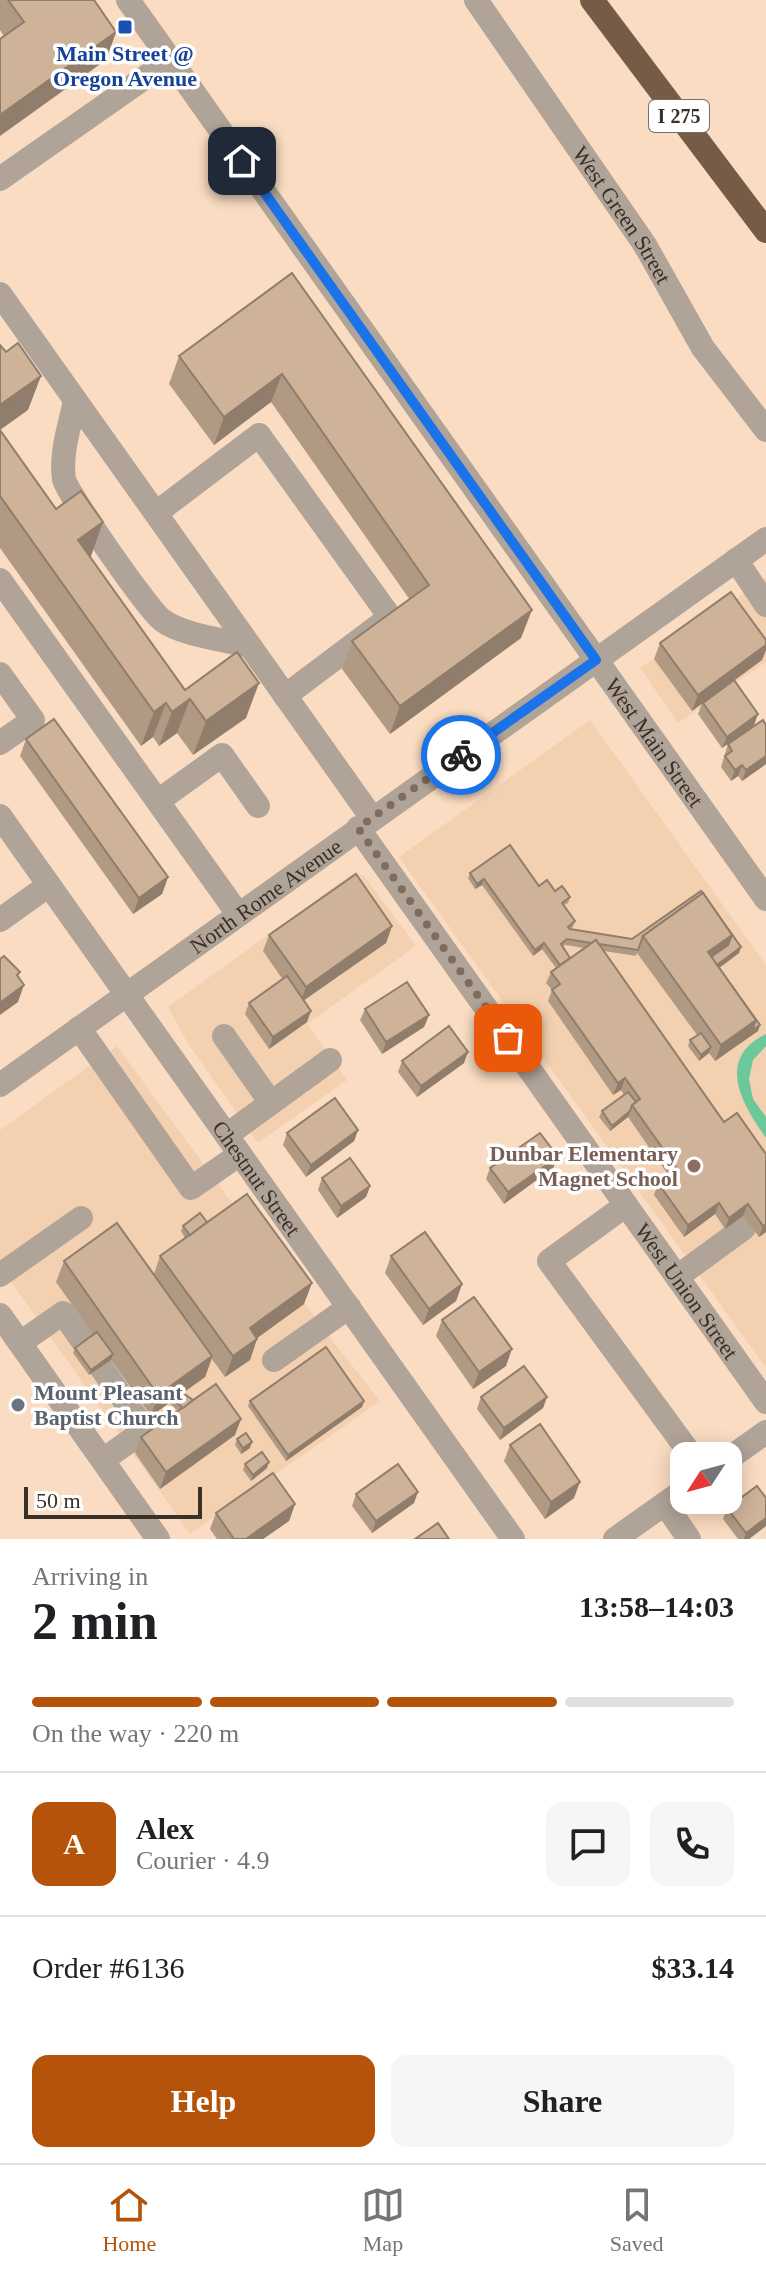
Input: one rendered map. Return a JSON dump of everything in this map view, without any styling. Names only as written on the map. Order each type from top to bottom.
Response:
[{"type":"highway","name":"I 275","points":[[592,0],[766,231]]},
{"type":"street","name":"West Main Street","points":[[128,0],[766,899]]},
{"type":"street","name":"West Green Street","points":[[476,0],[645,245],[703,348],[766,430]]},
{"type":"street","points":[[0,179],[170,60]]},
{"type":"street","name":"West Union Street","points":[[0,294],[285,696],[365,823],[626,1205],[766,1402]]},
{"type":"street","points":[[75,401],[65,444],[64,481],[145,603],[163,621],[185,630],[250,646]]},
{"type":"street","points":[[156,513],[259,435],[390,617],[285,696]]},
{"type":"street","name":"North Rome Avenue","points":[[0,1085],[766,539]]},
{"type":"street","points":[[736,560],[766,605]]},
{"type":"street","points":[[0,580],[238,914]]},
{"type":"street","points":[[0,674],[33,720],[0,743]]},
{"type":"street","points":[[158,801],[222,755],[258,806]]},
{"type":"street","name":"Chestnut Street","points":[[0,816],[513,1539]]},
{"type":"street","points":[[0,920],[49,885]]},
{"type":"street","points":[[79,1028],[191,1188],[271,1103],[330,1060]]},
{"type":"street","points":[[224,1036],[271,1103]]},
{"type":"street","points":[[626,1205],[549,1261],[682,1442]]},
{"type":"street","points":[[0,1275],[81,1218]]},
{"type":"street","points":[[677,1277],[744,1228]]},
{"type":"street","points":[[274,1360],[349,1307]]},
{"type":"street","points":[[20,1343],[63,1313],[145,1430],[103,1460]]},
{"type":"street","points":[[0,1315],[158,1539]]},
{"type":"street","points":[[742,1449],[766,1432]]},
{"type":"street","points":[[615,1539],[670,1500]]},
{"type":"street","points":[[680,1514],[689,1539]]},
{"type":"shaded area","points":[[766,577],[766,665],[764,663],[678,723],[640,668]]},
{"type":"shaded area","name":"Dunbar Elementary Magnet School","points":[[590,720],[766,965],[766,1368],[399,857]]},
{"type":"shaded area","points":[[355,872],[365,877],[416,946],[307,1024],[347,1080],[258,1143],[187,1042],[168,1007]]},
{"type":"shaded area","points":[[117,1046],[380,1401],[190,1534],[0,1266],[0,1130]]},
{"type":"green space","points":[[766,1034],[766,1046],[753,1060],[749,1079],[753,1099],[766,1117],[766,1138],[742,1097],[737,1069],[741,1056],[750,1044]]},
{"type":"building","points":[[8,0],[94,0],[116,32],[0,115],[0,39],[24,22]]},
{"type":"building","points":[[292,273],[532,610],[400,706],[352,641],[429,585],[282,374],[224,417],[179,356]]},
{"type":"building","points":[[18,343],[41,376],[0,405],[0,345],[6,352]]},
{"type":"building","points":[[0,430],[56,509],[81,491],[103,522],[78,540],[185,690],[237,652],[259,683],[206,721],[190,699],[172,712],[166,703],[154,712],[0,496]]},
{"type":"building","points":[[731,592],[766,640],[766,645],[698,695],[660,643]]},
{"type":"building","points":[[734,680],[758,714],[727,737],[703,703]]},
{"type":"building","points":[[54,719],[168,877],[139,898],[26,739]]},
{"type":"building","points":[[763,720],[766,725],[766,756],[746,770],[742,765],[735,770],[725,756],[732,751],[728,744]]},
{"type":"building","points":[[510,845],[539,886],[547,880],[555,891],[562,886],[570,897],[562,903],[575,921],[568,927],[570,929],[632,939],[701,891],[703,893],[643,936],[638,950],[599,944],[596,940],[591,943],[567,939],[561,944],[570,958],[560,965],[544,943],[535,950],[484,879],[477,884],[470,873]]},
{"type":"building","points":[[356,874],[392,926],[306,987],[269,935]]},
{"type":"building","points":[[703,893],[732,935],[708,952],[756,1020],[721,1045],[643,936]]},
{"type":"building","points":[[720,917],[741,947],[717,965],[760,1025],[752,1030],[756,1020],[711,957],[728,945],[732,935]]},
{"type":"building","points":[[596,940],[724,1122],[737,1113],[766,1154],[766,1224],[763,1226],[748,1204],[729,1218],[719,1203],[688,1225],[658,1183],[678,1170],[632,1105],[640,1099],[625,1078],[618,1083],[552,990],[560,984],[551,972]]},
{"type":"building","points":[[4,956],[20,972],[17,975],[24,985],[0,1003],[0,959]]},
{"type":"building","points":[[287,976],[311,1011],[273,1037],[249,1003]]},
{"type":"building","points":[[407,982],[429,1015],[386,1042],[365,1009]]},
{"type":"building","points":[[449,1026],[468,1052],[421,1086],[402,1061]]},
{"type":"building","points":[[701,1033],[711,1047],[701,1055],[690,1040]]},
{"type":"building","points":[[628,1092],[636,1102],[612,1126],[602,1111]]},
{"type":"building","points":[[335,1098],[358,1130],[311,1165],[287,1133]]},
{"type":"building","points":[[540,1133],[558,1157],[508,1192],[490,1168]]},
{"type":"building","points":[[350,1158],[370,1186],[341,1206],[322,1178]]},
{"type":"building","points":[[247,1194],[312,1283],[250,1328],[257,1339],[233,1356],[160,1256]]},
{"type":"building","points":[[200,1213],[207,1222],[190,1235],[183,1226]]},
{"type":"building","points":[[117,1223],[212,1356],[158,1395],[64,1261]]},
{"type":"building","points":[[425,1232],[462,1284],[429,1309],[391,1256]]},
{"type":"building","points":[[474,1297],[512,1349],[479,1372],[442,1320]]},
{"type":"building","points":[[97,1332],[113,1354],[91,1370],[75,1348]]},
{"type":"building","points":[[326,1347],[364,1401],[288,1455],[250,1401]]},
{"type":"building","points":[[524,1366],[547,1397],[504,1428],[481,1397]]},
{"type":"building","points":[[216,1384],[241,1419],[166,1472],[141,1437]]},
{"type":"building","points":[[180,1391],[193,1400],[183,1408],[171,1397]]},
{"type":"building","points":[[540,1424],[580,1482],[551,1502],[510,1445]]},
{"type":"building","points":[[246,1433],[252,1442],[243,1448],[237,1439]]},
{"type":"building","points":[[262,1452],[269,1462],[253,1475],[245,1464]]},
{"type":"building","points":[[398,1464],[418,1492],[376,1521],[356,1494]]},
{"type":"building","points":[[273,1473],[295,1504],[246,1539],[234,1539],[216,1513]]},
{"type":"building","points":[[757,1486],[766,1498],[766,1518],[746,1533],[732,1514],[742,1514],[742,1497]]},
{"type":"building","points":[[438,1523],[449,1539],[415,1539]]},
{"type":"way so far","points":[[461,755],[358,828],[508,1038]]},
{"type":"place","name":"Main Street @ Oregon Avenue","points":[[125,27]]},
{"type":"place","name":"Dunbar Elementary Magnet School","points":[[694,1166]]},
{"type":"place","name":"Mount Pleasant Baptist Church","points":[[18,1405]]},
{"type":"route","points":[[242,161],[596,660],[461,755]]}]
